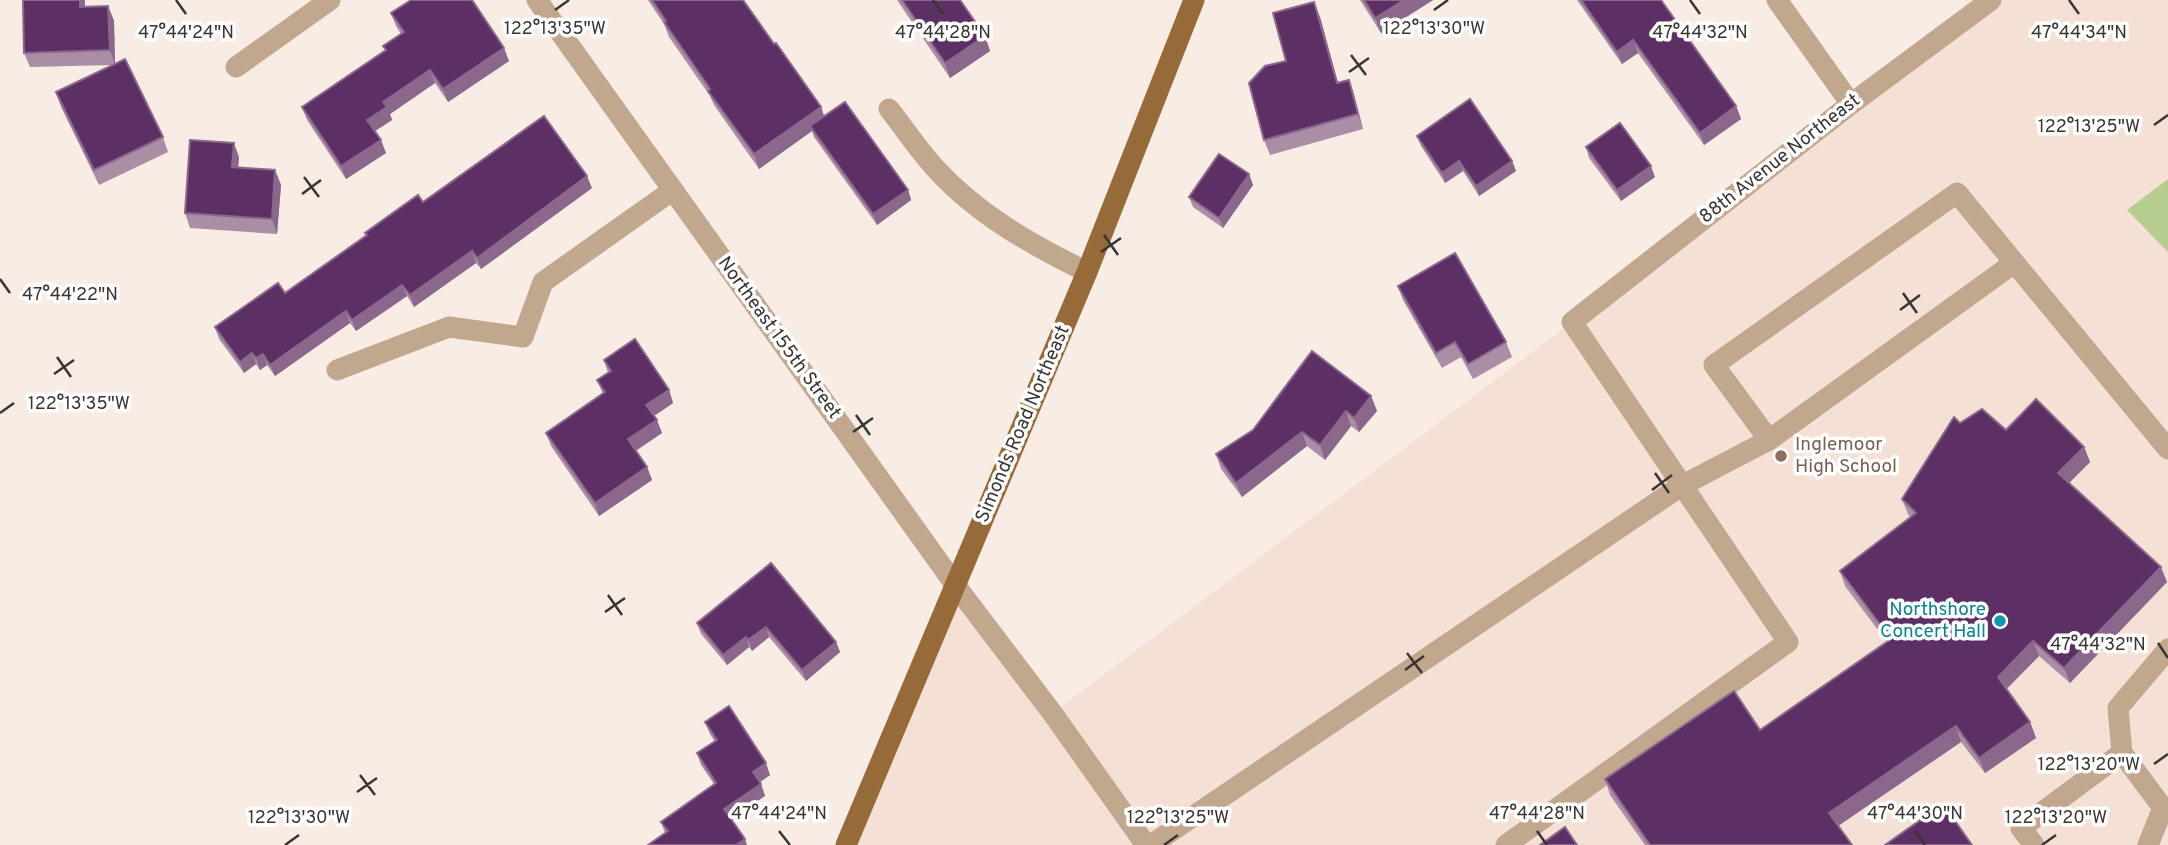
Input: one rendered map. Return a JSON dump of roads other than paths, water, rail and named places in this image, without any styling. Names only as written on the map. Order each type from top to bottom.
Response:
[{"type":"main road","name":"Simonds Road Northeast","points":[[846,845],[1087,272],[1194,0]]},
{"type":"street","points":[[236,66],[330,0]]},
{"type":"street","name":"Northeast 155th Street","points":[[537,0],[956,586],[1149,845]]},
{"type":"street","points":[[1777,0],[1851,104]]},
{"type":"street","name":"88th Avenue Northeast","points":[[1681,486],[1572,322],[1851,104],[1991,0]]},
{"type":"street","points":[[890,109],[936,170],[967,198],[1000,225],[1087,272]]},
{"type":"street","points":[[337,370],[449,327],[523,337],[543,282],[673,190]]},
{"type":"street","points":[[1769,440],[1714,365],[1957,193],[2168,449]]},
{"type":"street","points":[[1149,845],[1681,486],[1769,440],[2014,263]]},
{"type":"street","points":[[1506,845],[1788,642],[1681,486]]},
{"type":"street","points":[[2148,845],[2163,808],[2122,752],[2118,708],[2168,649]]},
{"type":"street","points":[[2034,845],[2021,828],[2122,752]]},
{"type":"place","name":"Inglemoor High School","points":[[1781,456]]},
{"type":"place","name":"Northshore Concert Hall","points":[[2000,621]]}]
